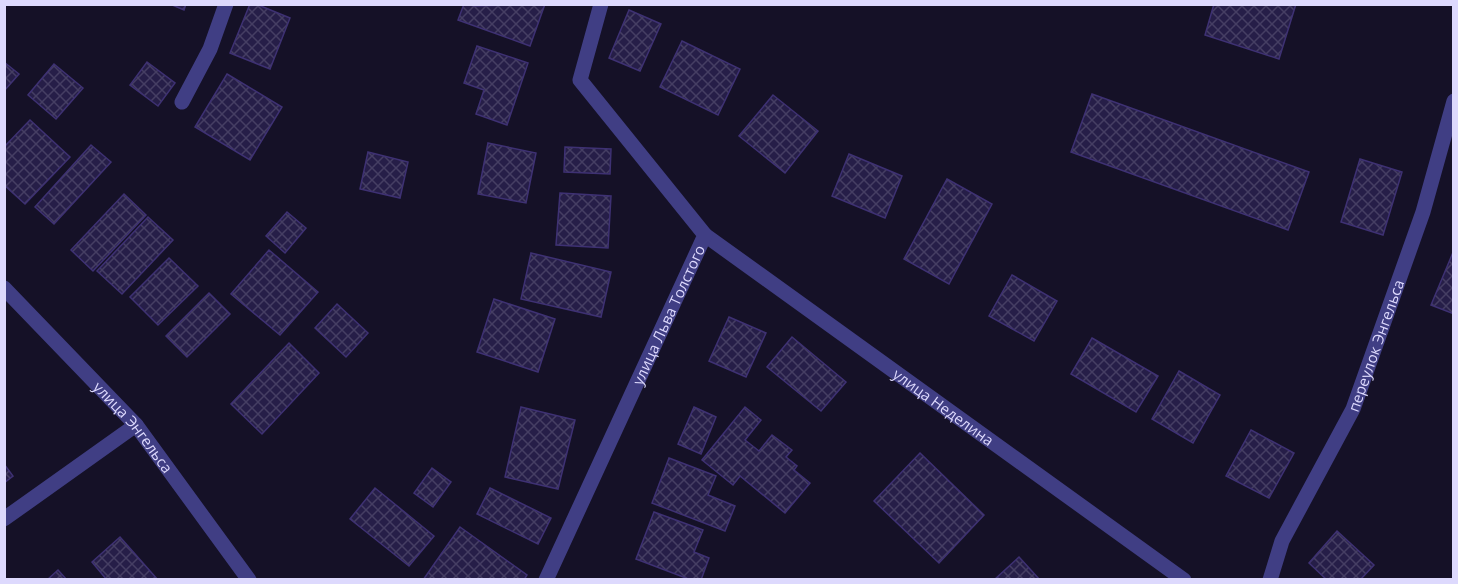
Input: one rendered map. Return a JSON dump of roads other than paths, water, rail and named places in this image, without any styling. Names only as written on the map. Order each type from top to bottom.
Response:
[{"type":"street","points":[[182,102],[210,49],[226,4]]},
{"type":"street","name":"улица Льва Толстого","points":[[546,579],[705,235],[580,80],[601,4]]},
{"type":"street","name":"переулок Энгельса","points":[[1270,579],[1282,541],[1353,409],[1423,212],[1454,101]]},
{"type":"street","name":"улица Неделина","points":[[705,235],[1184,579]]},
{"type":"street","name":"улица Энгельса","points":[[4,288],[136,425],[249,579]]},
{"type":"street","points":[[4,519],[136,425]]}]
